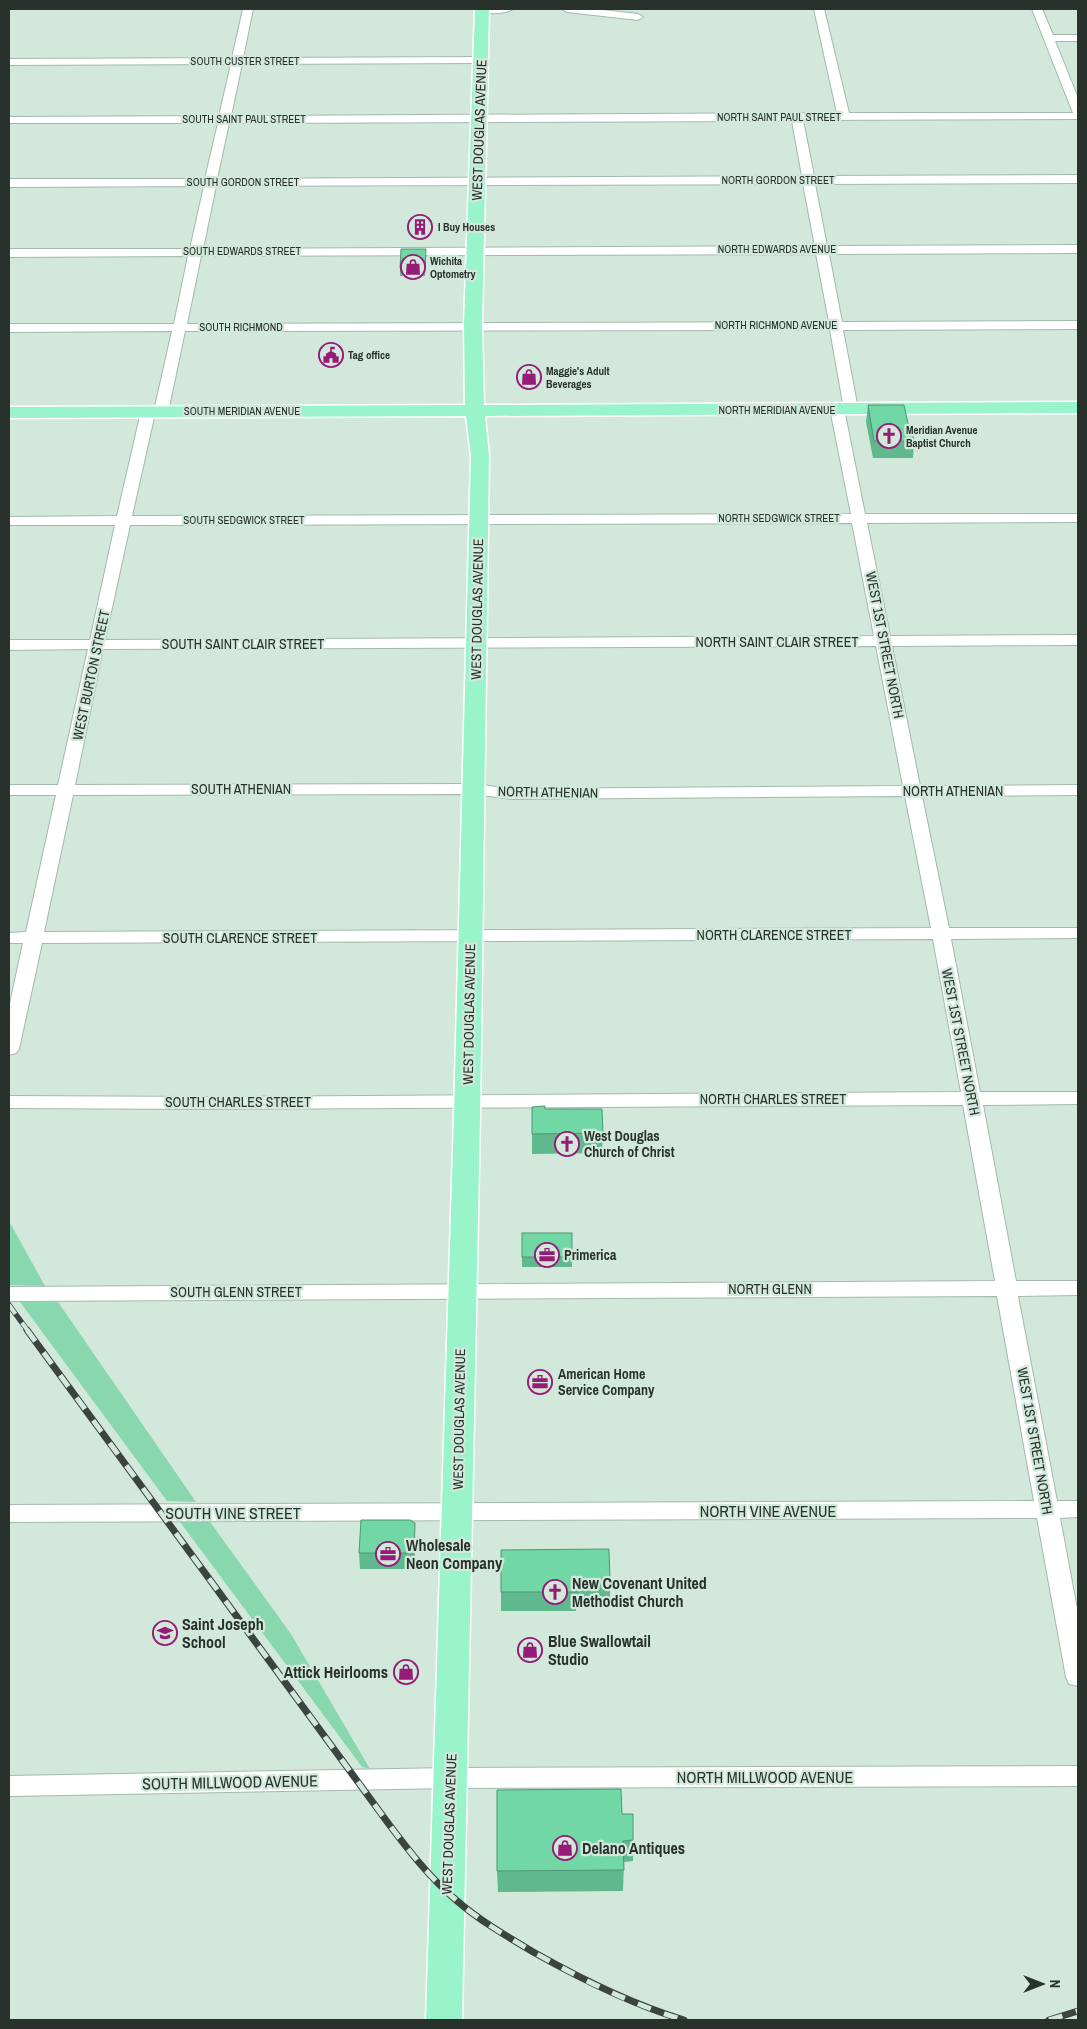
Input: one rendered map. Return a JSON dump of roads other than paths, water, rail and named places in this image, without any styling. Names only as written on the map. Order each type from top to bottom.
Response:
[{"type":"main road","name":"WEST DOUGLAS AVENUE","points":[[444,2020],[474,789],[480,456],[475,410],[473,325],[482,9]]},
{"type":"main road","name":"NORTH MERIDIAN AVENUE","points":[[475,410],[1078,408]]},
{"type":"main road","name":"SOUTH MERIDIAN AVENUE","points":[[9,412],[475,410]]},
{"type":"street","name":"WEST BURTON STREET","points":[[9,1049],[98,645],[123,521],[179,327],[248,9]]},
{"type":"street","points":[[482,9],[508,9]]},
{"type":"street","points":[[567,9],[638,16]]},
{"type":"street","points":[[819,9],[844,117]]},
{"type":"street","points":[[1038,9],[1049,38],[1073,87],[1078,112]]},
{"type":"street","points":[[1049,38],[1078,38]]},
{"type":"street","name":"SOUTH CUSTER STREET","points":[[9,62],[480,60]]},
{"type":"street","name":"NORTH SAINT PAUL STREET","points":[[479,118],[1078,116]]},
{"type":"street","name":"WEST 1ST STREET NORTH","points":[[797,117],[807,180],[837,325],[844,409],[860,518],[1008,1288],[1078,1677]]},
{"type":"street","name":"SOUTH SAINT PAUL STREET","points":[[9,120],[479,118]]},
{"type":"street","name":"NORTH GORDON STREET","points":[[477,181],[1078,180]]},
{"type":"street","name":"SOUTH GORDON STREET","points":[[9,183],[477,181]]},
{"type":"street","name":"NORTH EDWARDS AVENUE","points":[[475,250],[1078,249]]},
{"type":"street","name":"SOUTH EDWARDS STREET","points":[[9,253],[475,250]]},
{"type":"street","name":"NORTH RICHMOND AVENUE","points":[[473,325],[1078,324]]},
{"type":"street","name":"SOUTH RICHMOND","points":[[9,328],[473,325]]},
{"type":"street","name":"NORTH SEDGWICK STREET","points":[[479,519],[1078,518]]},
{"type":"street","name":"SOUTH SEDGWICK STREET","points":[[9,521],[479,519]]},
{"type":"street","name":"NORTH SAINT CLAIR STREET","points":[[476,643],[1078,640]]},
{"type":"street","name":"SOUTH SAINT CLAIR STREET","points":[[9,645],[476,643]]},
{"type":"street","name":"NORTH ATHENIAN","points":[[474,789],[512,794],[913,786],[1078,780]]},
{"type":"street","name":"NORTH ATHENIAN","points":[[913,786],[1078,790]]},
{"type":"street","name":"SOUTH ATHENIAN","points":[[9,790],[474,789]]},
{"type":"street","name":"NORTH CLARENCE STREET","points":[[470,937],[1078,933]]},
{"type":"street","name":"SOUTH CLARENCE STREET","points":[[9,938],[470,937]]},
{"type":"street","name":"NORTH CHARLES STREET","points":[[467,1100],[1078,1098]]},
{"type":"street","name":"SOUTH CHARLES STREET","points":[[9,1102],[207,1103],[467,1100]]},
{"type":"street","name":"NORTH GLENN","points":[[462,1290],[1078,1288]]},
{"type":"street","name":"SOUTH GLENN STREET","points":[[9,1294],[462,1290]]},
{"type":"street","name":"NORTH VINE AVENUE","points":[[457,1513],[1078,1509]]},
{"type":"street","name":"SOUTH VINE STREET","points":[[9,1514],[457,1513]]},
{"type":"street","name":"NORTH MILLWOOD AVENUE","points":[[451,1778],[1078,1776]]},
{"type":"street","name":"SOUTH MILLWOOD AVENUE","points":[[9,1786],[451,1778]]},
{"type":"railway","points":[[9,1305],[28,1331]]},
{"type":"railway","points":[[27,1330],[388,1823],[437,1883],[456,1900],[494,1928],[571,1973],[645,2007],[684,2020]]},
{"type":"railway","points":[[1049,2020],[1078,2011]]},
{"type":"place","name":"I Buy Houses","points":[[420,227]]},
{"type":"place","name":"Wichita Optometry","points":[[413,267]]},
{"type":"place","name":"Tag office","points":[[331,355]]},
{"type":"place","name":"Maggie's Adult Beverages","points":[[529,377]]},
{"type":"place","name":"Meridian Avenue Baptist Church","points":[[889,436]]},
{"type":"place","name":"West Douglas Church of Christ","points":[[567,1144]]},
{"type":"place","name":"Primerica","points":[[547,1255]]},
{"type":"place","name":"American Home Service Company","points":[[540,1382]]},
{"type":"place","name":"Wholesale Neon Company","points":[[388,1554]]},
{"type":"place","name":"New Covenant United Methodist Church","points":[[555,1592]]},
{"type":"place","name":"Saint Joseph School","points":[[165,1633]]},
{"type":"place","name":"Blue Swallowtail Studio","points":[[530,1650]]},
{"type":"place","name":"Attick Heirlooms","points":[[406,1672]]},
{"type":"place","name":"Delano Antiques","points":[[565,1848]]}]
